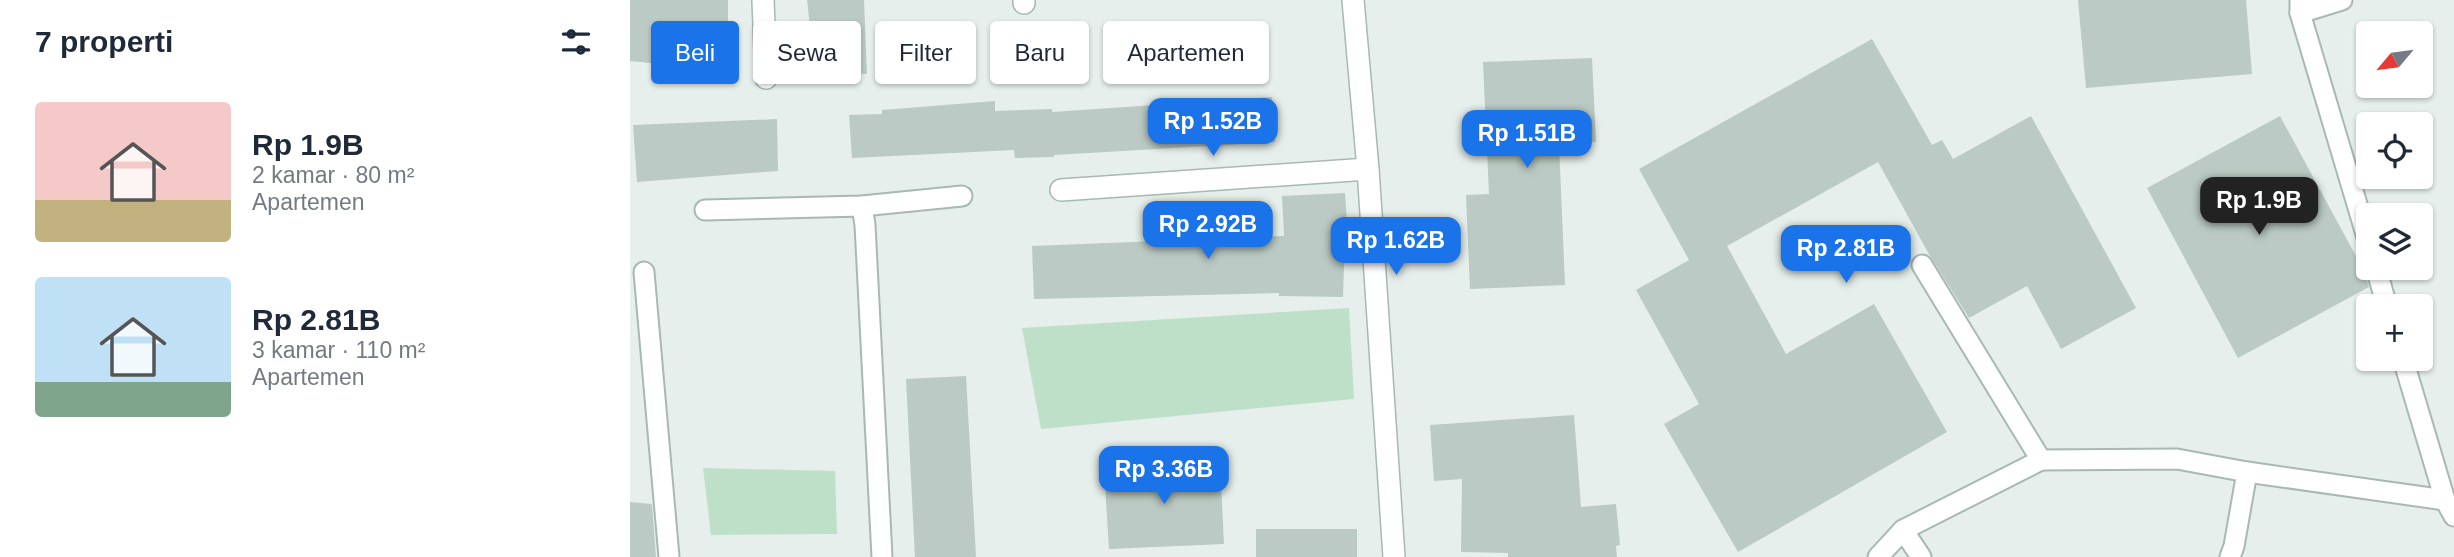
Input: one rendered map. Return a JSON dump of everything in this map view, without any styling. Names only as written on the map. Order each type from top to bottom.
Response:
[{"type":"street","points":[[763,0],[764,21]]},
{"type":"street","points":[[1353,0],[1368,169],[1394,557]]},
{"type":"street","points":[[1060,190],[1368,169]]},
{"type":"lane","points":[[2342,0],[2300,6],[2357,203]]},
{"type":"lane","points":[[705,210],[862,206],[962,196]]},
{"type":"lane","points":[[862,206],[882,557]]},
{"type":"lane","points":[[1922,265],[2041,460]]},
{"type":"lane","points":[[644,272],[669,557]]},
{"type":"lane","points":[[1878,557],[1903,530],[2041,460],[2177,458],[2449,508],[2407,371]]},
{"type":"lane","points":[[2230,557],[2246,472]]},
{"type":"lane","points":[[1903,530],[1921,557]]},
{"type":"green space","points":[[1349,308],[1354,399],[1041,429],[1022,328]]},
{"type":"green space","points":[[703,468],[835,471],[837,534],[711,535]]},
{"type":"building","points":[[630,0],[728,0],[728,21],[651,21],[651,63],[630,61]]},
{"type":"building","points":[[807,0],[864,0],[867,74],[861,74],[861,21],[809,21]]},
{"type":"building","points":[[2078,0],[2246,0],[2252,74],[2086,88]]},
{"type":"building","points":[[1872,39],[1932,145],[1942,140],[1953,159],[2031,116],[2136,308],[2061,349],[2027,286],[1969,318],[1930,256],[1878,162],[1727,246],[1786,354],[1874,304],[1947,432],[1738,552],[1664,424],[1699,404],[1636,290],[1689,260],[1639,169]]},
{"type":"building","points":[[1592,58],[1596,142],[1559,144],[1565,285],[1470,289],[1466,195],[1489,194],[1483,62]]},
{"type":"building","points":[[1272,97],[1275,142],[1054,157],[1015,158],[1014,150],[852,158],[849,115],[882,114],[882,110],[995,101],[995,111],[1052,109],[1052,112]]},
{"type":"building","points":[[2280,116],[2356,256],[2356,280],[2367,280],[2369,287],[2238,358],[2147,188]]},
{"type":"building","points":[[777,119],[778,171],[637,182],[633,125]]},
{"type":"building","points":[[1345,193],[1348,237],[1345,237],[1343,297],[1279,296],[1279,293],[1034,299],[1032,246],[1284,236],[1282,196]]},
{"type":"building","points":[[966,376],[976,557],[915,557],[906,379]]},
{"type":"building","points":[[1574,415],[1581,507],[1616,504],[1620,545],[1616,546],[1617,557],[1508,557],[1508,553],[1461,552],[1462,479],[1434,481],[1430,425]]},
{"type":"building","points":[[1220,463],[1224,544],[1109,549],[1104,468]]},
{"type":"building","points":[[630,502],[652,504],[656,557],[630,557]]},
{"type":"building","points":[[1256,529],[1357,529],[1357,557],[1256,557]]}]
